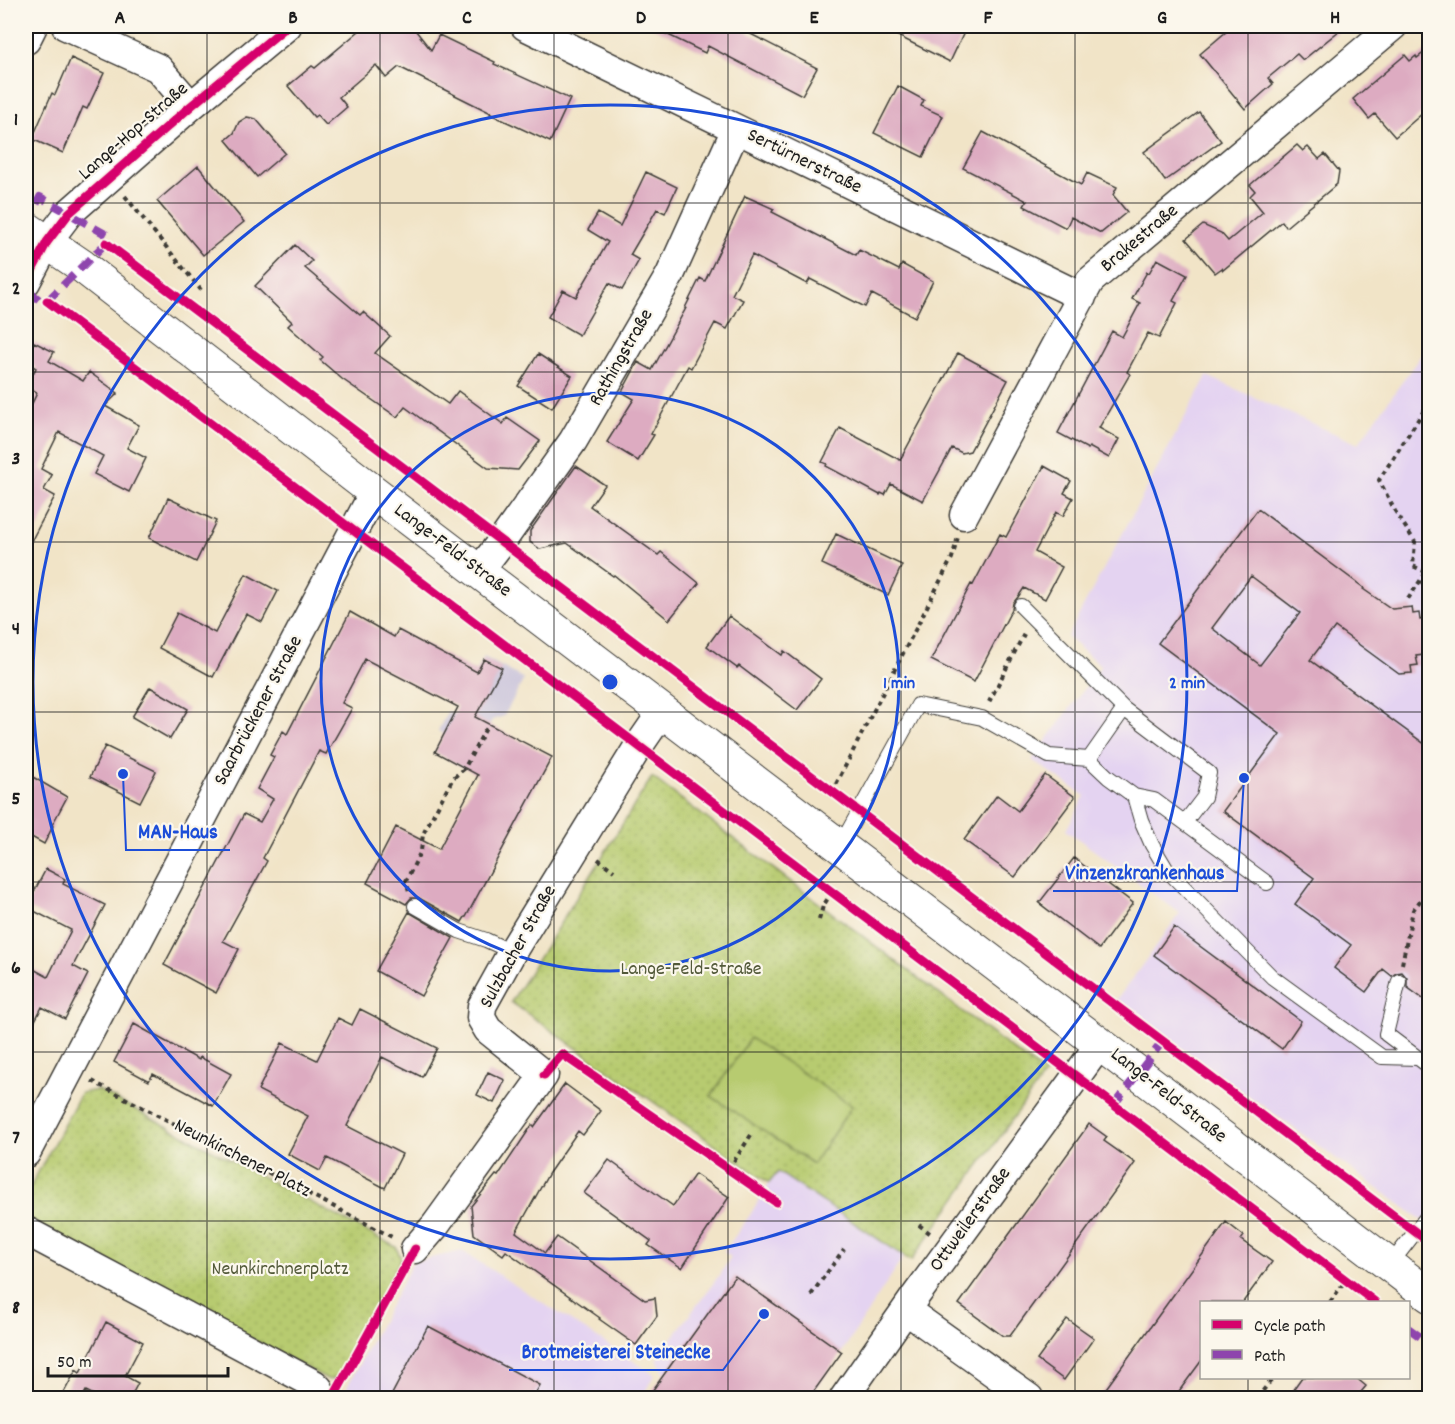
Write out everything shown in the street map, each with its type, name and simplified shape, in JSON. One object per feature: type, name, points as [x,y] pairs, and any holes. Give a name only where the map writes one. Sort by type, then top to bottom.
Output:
[{"type":"street","points":[[26,40],[33,26]]},
{"type":"street","points":[[66,26],[158,68],[191,106]]},
{"type":"street","name":"Lange-Hop-Straße","points":[[26,282],[36,235],[69,213],[287,26]]},
{"type":"street","name":"Sertürnerstraße","points":[[525,26],[1082,297]]},
{"type":"street","name":"Brakestraße","points":[[964,515],[1090,281],[1393,26]]},
{"type":"street","name":"Rathingstraße","points":[[478,571],[573,441],[636,334],[670,275],[736,129]]},
{"type":"street","name":"Lange-Feld-Straße","points":[[36,235],[82,266],[374,492],[1430,1296]]},
{"type":"street","name":"Saarbrückener Straße","points":[[29,1137],[70,1070],[374,492]]},
{"type":"street","name":"Sulzbacher Straße","points":[[415,1249],[435,1226],[544,1075],[489,1030],[481,1018],[482,1006],[512,952],[638,747],[662,712]]},
{"type":"street","name":"Ottweilerstraße","points":[[844,1398],[1100,1044]]},
{"type":"street","points":[[26,1231],[314,1384],[319,1389],[320,1398]]},
{"type":"street","points":[[906,1310],[1029,1398]]},
{"type":"lane","points":[[1021,606],[1124,710],[1209,773],[1204,797],[1185,822]]},
{"type":"lane","points":[[840,847],[918,705],[981,718],[1049,756],[1089,759],[1108,777],[1134,796],[1154,800],[1267,883]]},
{"type":"lane","points":[[1089,759],[1124,710]]},
{"type":"lane","points":[[1134,796],[1152,845],[1167,870],[1272,977],[1382,1057],[1418,1058]]},
{"type":"lane","points":[[415,906],[459,931],[512,952]]},
{"type":"lane","points":[[1399,981],[1386,1034],[1430,1067]]},
{"type":"lane","points":[[1389,1266],[1430,1213]]},
{"type":"path","points":[[110,177],[201,290]]},
{"type":"path","points":[[1408,598],[1428,572],[1413,566],[1415,542],[1379,480],[1430,401]]},
{"type":"path","points":[[832,792],[952,558],[964,515]]},
{"type":"path","points":[[981,718],[1032,617]]},
{"type":"path","points":[[415,906],[406,881],[421,851],[423,834],[453,778],[464,769],[485,730],[480,727]]},
{"type":"path","points":[[1399,981],[1413,910],[1430,888]]},
{"type":"path","points":[[819,920],[823,906],[832,892]]},
{"type":"path","points":[[729,1169],[751,1135]]},
{"type":"path","points":[[811,1295],[844,1249]]},
{"type":"path","points":[[1331,1301],[1346,1281]]},
{"type":"path","points":[[1257,1398],[1271,1379]]},
{"type":"shaded area","points":[[1429,344],[1429,1225],[1116,1001],[1180,913],[1066,830],[1085,796],[1032,760],[1101,666],[1067,637],[1207,376],[1358,444]]},
{"type":"shaded area","points":[[484,657],[524,679],[504,716],[492,720],[466,769],[435,752],[444,734],[438,731],[448,711],[454,714]]},
{"type":"shaded area","points":[[778,1172],[904,1256],[842,1352],[809,1398],[647,1398],[665,1373],[656,1360],[731,1257],[724,1252]]},
{"type":"shaded area","points":[[462,1251],[655,1375],[641,1398],[347,1398],[348,1385],[413,1262]]},
{"type":"green space","name":"Lange-Feld-Straße","points":[[652,777],[1045,1074],[911,1261],[778,1172],[769,1183],[511,1002]]},
{"type":"green space","points":[[750,1038],[852,1106],[813,1164],[711,1096]]},
{"type":"green space","name":"Neunkirchnerplatz","points":[[98,1090],[396,1247],[401,1259],[339,1377],[329,1380],[26,1218],[26,1195],[81,1093]]},
{"type":"building","points":[[365,26],[412,26],[431,50],[439,35],[495,62],[494,64],[570,99],[550,142],[399,67],[386,78],[376,65],[339,97],[347,107],[326,125],[317,115],[314,117],[288,86],[312,66],[315,68]]},
{"type":"building","points":[[650,26],[735,26],[817,68],[802,95],[708,46],[705,53]]},
{"type":"building","points":[[878,26],[967,26],[950,62]]},
{"type":"building","points":[[1233,26],[1345,26],[1303,60],[1297,54],[1268,78],[1273,84],[1245,109],[1200,54]]},
{"type":"building","points":[[1430,48],[1430,107],[1395,137],[1375,114],[1369,119],[1353,99],[1405,55],[1410,61]]},
{"type":"building","points":[[71,58],[104,73],[87,109],[83,107],[63,153],[32,139],[52,93],[55,95]]},
{"type":"building","points":[[898,86],[924,100],[921,106],[943,116],[923,157],[874,133]]},
{"type":"building","points":[[1199,112],[1221,141],[1165,181],[1144,152]]},
{"type":"building","points":[[247,117],[256,119],[285,153],[257,177],[226,140],[234,133],[239,122]]},
{"type":"building","points":[[983,132],[1081,185],[1087,173],[1117,187],[1113,195],[1127,212],[1101,233],[1071,217],[1066,228],[1024,206],[1027,201],[963,168]]},
{"type":"building","points":[[1297,145],[1303,151],[1308,147],[1319,159],[1325,154],[1339,171],[1337,184],[1286,227],[1282,221],[1223,270],[1222,268],[1215,273],[1186,239],[1203,225],[1221,233],[1228,241],[1263,212],[1250,196],[1255,191],[1250,185]]},
{"type":"building","points":[[198,166],[244,222],[203,255],[157,201]]},
{"type":"building","points":[[646,172],[677,187],[665,213],[657,209],[630,255],[639,260],[622,290],[609,283],[579,335],[548,317],[563,290],[576,297],[608,242],[588,230],[598,213],[620,226]]},
{"type":"building","points":[[745,196],[774,209],[772,212],[856,255],[859,250],[899,270],[902,264],[933,281],[915,317],[872,294],[865,307],[810,279],[807,284],[752,255],[732,295],[743,300],[727,329],[715,323],[691,368],[688,366],[651,434],[654,435],[638,461],[607,442],[634,399],[622,392],[638,362],[652,370],[700,278],[705,281]]},
{"type":"building","points":[[295,245],[312,261],[305,268],[360,315],[363,312],[390,336],[375,353],[448,404],[458,391],[503,424],[507,418],[540,441],[518,470],[488,468],[405,407],[397,417],[342,379],[320,360],[323,357],[288,326],[292,322],[255,286]]},
{"type":"building","points":[[1157,259],[1187,275],[1173,301],[1177,303],[1159,338],[1148,333],[1127,372],[1130,374],[1099,428],[1119,439],[1109,458],[1058,433],[1112,331],[1122,337],[1140,303],[1132,299]]},
{"type":"building","points":[[34,342],[54,352],[49,361],[83,381],[89,372],[118,393],[105,406],[139,425],[127,448],[146,458],[129,492],[94,474],[103,456],[59,432],[41,469],[52,475],[44,490],[55,496],[26,551],[26,416],[37,393],[26,387],[36,368],[26,362],[26,357]]},
{"type":"building","points":[[958,353],[1008,380],[970,451],[962,453],[952,448],[923,501],[891,484],[885,495],[881,493],[880,495],[822,462],[840,428],[900,460]]},
{"type":"building","points":[[538,354],[572,376],[552,408],[518,386]]},
{"type":"building","points":[[576,466],[605,485],[590,506],[658,555],[661,552],[699,583],[669,620],[614,575],[567,543],[540,549],[530,542],[530,531]]},
{"type":"building","points":[[1044,466],[1071,481],[1064,493],[1073,498],[1063,516],[1056,512],[1035,552],[1062,567],[1045,599],[1024,588],[1013,603],[974,682],[931,660],[1000,534],[1006,537]]},
{"type":"building","points":[[168,498],[216,521],[196,562],[149,538]]},
{"type":"building","points":[[1258,509],[1392,609],[1412,607],[1413,614],[1419,613],[1420,620],[1427,619],[1430,645],[1423,645],[1424,655],[1416,656],[1418,665],[1411,666],[1412,673],[1399,674],[1335,627],[1310,660],[1430,748],[1430,1004],[1407,987],[1407,978],[1402,972],[1392,976],[1383,969],[1366,992],[1334,968],[1351,945],[1295,904],[1314,878],[1223,811],[1280,734],[1158,643]],"holes":[[[1251,576],[1300,613],[1260,665],[1212,628]]]},
{"type":"building","points":[[836,534],[902,565],[888,595],[822,564]]},
{"type":"building","points":[[246,574],[278,591],[262,622],[246,614],[213,677],[159,648],[177,613],[215,633]]},
{"type":"building","points":[[350,612],[394,637],[398,630],[477,672],[484,659],[502,668],[475,717],[552,757],[462,922],[419,898],[411,898],[406,904],[367,883],[396,827],[439,849],[478,775],[435,752],[458,707],[365,659],[342,703],[352,708],[326,754],[319,751],[263,858],[267,861],[223,941],[239,949],[216,993],[164,965],[244,814],[260,822],[273,799],[257,789],[274,757],[270,755],[283,731],[287,734]]},
{"type":"building","points":[[729,616],[782,655],[784,651],[821,679],[797,710],[739,666],[737,668],[707,646]]},
{"type":"building","points":[[150,687],[188,709],[170,739],[132,717]]},
{"type":"building","points":[[105,746],[156,771],[140,802],[90,777]]},
{"type":"building","points":[[26,773],[67,797],[44,844],[26,834]]},
{"type":"building","points":[[1045,775],[1075,797],[1015,877],[964,840],[997,795],[1018,811]]},
{"type":"building","points":[[1074,858],[1133,903],[1099,949],[1039,903]]},
{"type":"building","points":[[46,869],[65,879],[63,884],[105,905],[73,966],[88,974],[65,1019],[42,1007],[26,1038],[26,965],[48,977],[71,930],[26,907]]},
{"type":"building","points":[[409,912],[453,938],[421,996],[376,971]]},
{"type":"building","points":[[1174,927],[1301,1021],[1282,1049],[1154,955]]},
{"type":"building","points":[[360,1009],[437,1048],[422,1077],[382,1057],[347,1126],[402,1154],[385,1188],[327,1158],[320,1171],[288,1154],[308,1116],[258,1090],[282,1043],[317,1060],[338,1018],[352,1025]]},
{"type":"building","points":[[134,1024],[199,1060],[200,1057],[231,1074],[213,1106],[153,1074],[149,1081],[114,1062]]},
{"type":"building","points":[[488,1072],[505,1080],[494,1103],[477,1095]]},
{"type":"building","points":[[565,1084],[601,1111],[583,1135],[578,1131],[549,1173],[516,1232],[545,1253],[557,1237],[645,1300],[655,1298],[657,1316],[636,1345],[506,1251],[503,1255],[474,1234],[471,1206],[496,1175],[498,1176],[532,1125],[534,1127]]},
{"type":"building","points":[[1089,1124],[1107,1137],[1104,1141],[1135,1163],[1010,1336],[1003,1336],[959,1304]]},
{"type":"building","points":[[609,1160],[673,1206],[695,1174],[729,1197],[682,1268],[648,1245],[651,1241],[584,1193]]},
{"type":"building","points":[[1226,1222],[1244,1236],[1241,1240],[1272,1262],[1244,1301],[1200,1301],[1200,1363],[1174,1398],[1099,1398]]},
{"type":"building","points":[[735,1276],[842,1352],[809,1398],[647,1398]]},
{"type":"building","points":[[1067,1319],[1094,1338],[1064,1380],[1037,1360]]},
{"type":"building","points":[[106,1322],[143,1342],[125,1376],[138,1383],[130,1398],[100,1398],[86,1391],[82,1398],[61,1398],[76,1370],[80,1373]]},
{"type":"building","points":[[428,1326],[540,1385],[533,1398],[390,1398]]},
{"type":"building","points":[[1301,1379],[1357,1379],[1366,1386],[1356,1398],[1287,1398]]},
{"type":"marked path","points":[[26,224],[40,197],[107,235],[106,243],[47,301],[41,301],[26,289]]},
{"type":"marked path","points":[[1113,1106],[1163,1041]]},
{"type":"marked path","points":[[1410,1329],[1430,1344]]},
{"type":"cycle path","points":[[26,282],[47,242],[69,213],[287,26]]},
{"type":"cycle path","points":[[106,243],[1430,1243]]},
{"type":"cycle path","points":[[47,301],[1374,1301]]},
{"type":"cycle path","points":[[544,1075],[562,1054],[776,1202]]},
{"type":"cycle path","points":[[333,1398],[415,1249]]},
{"type":"place","name":"MAN-Haus","points":[[123,774]]},
{"type":"place","name":"Vinzenzkrankenhaus","points":[[1244,778]]},
{"type":"place","name":"Brotmeisterei Steinecke","points":[[764,1314]]}]
